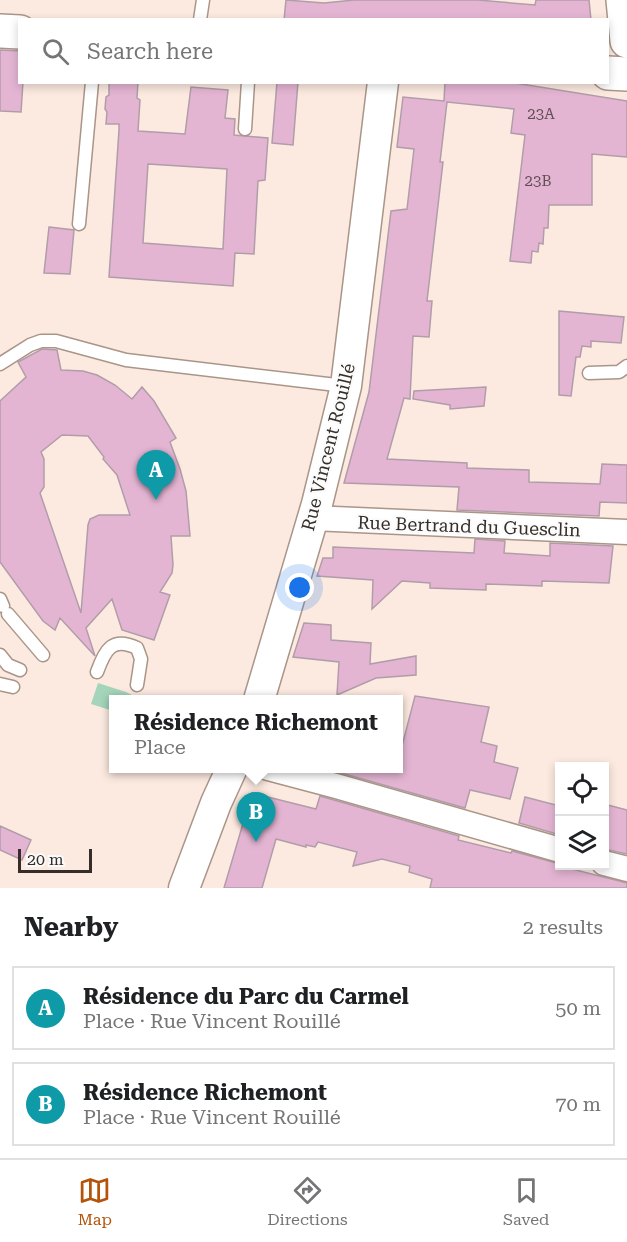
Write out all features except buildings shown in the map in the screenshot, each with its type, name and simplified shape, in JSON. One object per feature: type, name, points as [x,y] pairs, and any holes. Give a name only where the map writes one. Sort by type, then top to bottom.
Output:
[{"type":"main road","points":[[622,0],[627,41]]},
{"type":"main road","points":[[0,31],[18,32]]},
{"type":"main road","points":[[609,73],[627,74]]},
{"type":"street","name":"Rue Vincent Rouillé","points":[[260,695],[312,518],[346,386],[383,84]]},
{"type":"street","name":"Rue Bertrand du Guesclin","points":[[312,518],[627,532]]},
{"type":"street","points":[[184,888],[230,773]]},
{"type":"street","points":[[287,773],[555,849]]},
{"type":"street","points":[[609,864],[627,869]]},
{"type":"lane","points":[[200,18],[203,0]]},
{"type":"lane","points":[[79,224],[92,84]]},
{"type":"lane","points":[[245,129],[248,84]]},
{"type":"lane","points":[[0,364],[30,345],[40,341],[56,340],[126,360],[346,386]]},
{"type":"lane","points":[[589,373],[619,372],[627,366]]},
{"type":"lane","points":[[4,606],[43,655]]},
{"type":"lane","points":[[97,672],[105,652],[117,644],[127,644],[137,648],[141,659],[140,674],[136,685]]},
{"type":"lane","points":[[0,655],[8,665],[20,670]]},
{"type":"lane","points":[[0,684],[13,687]]},
{"type":"green space","points":[[98,683],[132,695],[109,695],[109,710],[91,704]]},
{"type":"place","name":"Résidence du Parc du Carmel","points":[[156,500]]},
{"type":"place","name":"Résidence Richemont","points":[[256,842]]}]
